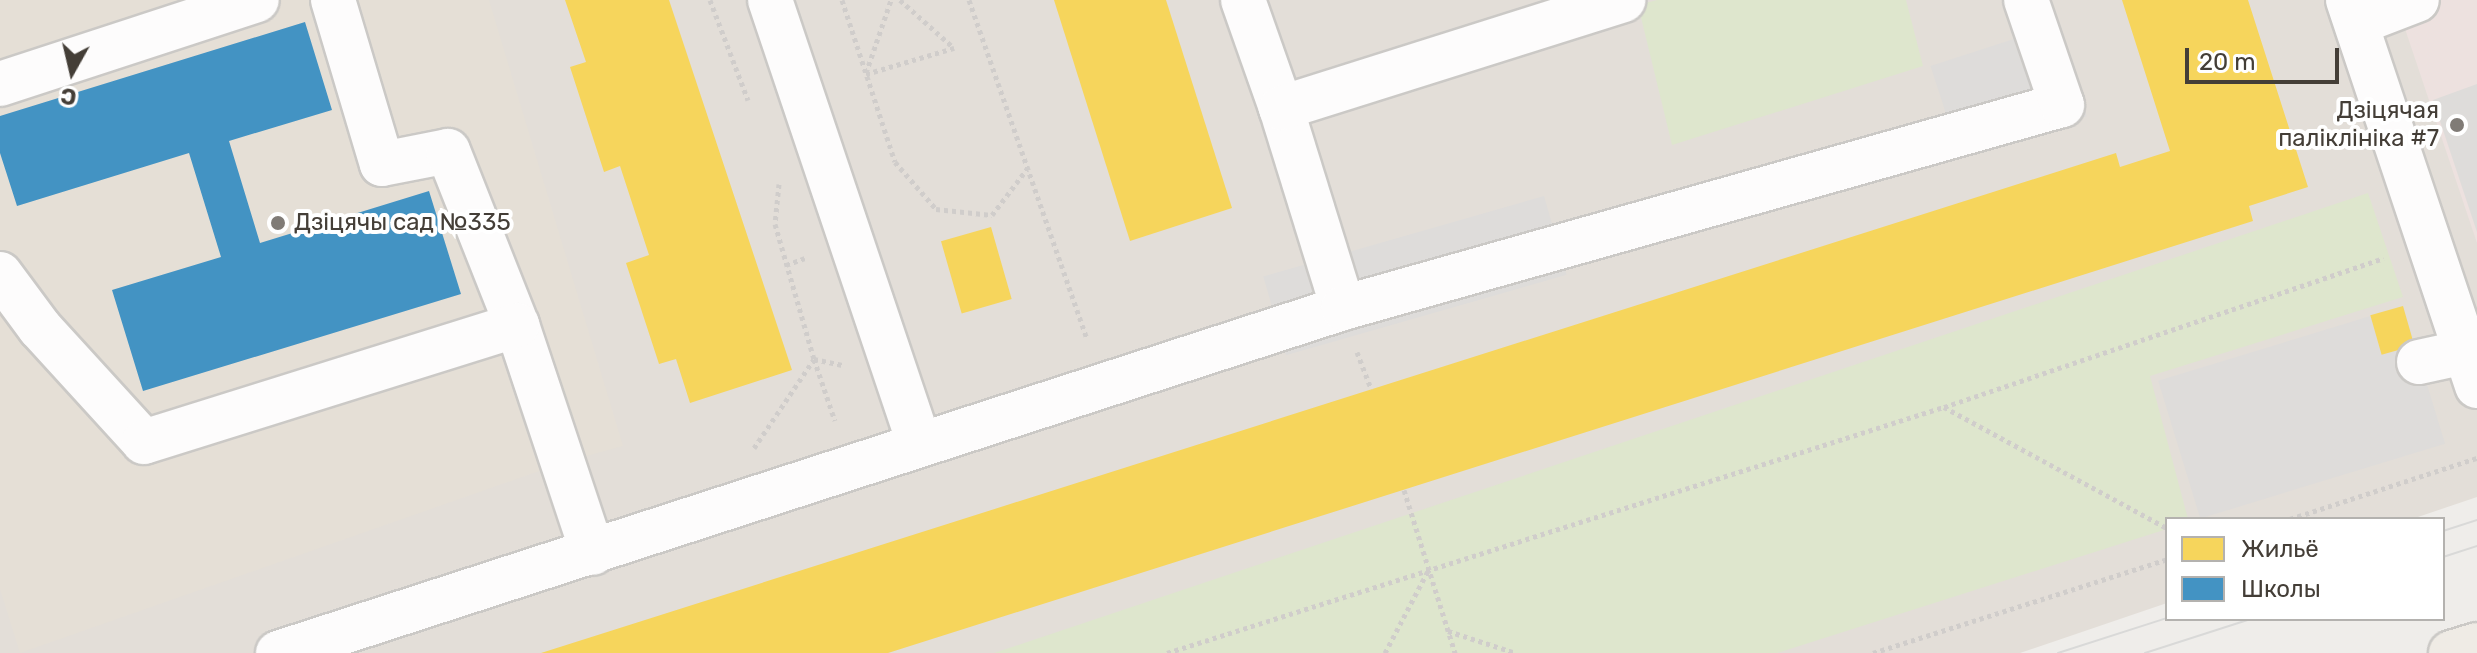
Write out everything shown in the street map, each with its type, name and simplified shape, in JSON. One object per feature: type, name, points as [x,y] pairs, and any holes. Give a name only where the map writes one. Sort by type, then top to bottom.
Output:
[{"type":"main road","points":[[2451,653],[2477,645]]},
{"type":"lane","points":[[0,84],[257,0]]},
{"type":"lane","points":[[333,0],[382,164],[448,151],[517,325],[593,553]]},
{"type":"lane","points":[[770,0],[919,444]]},
{"type":"lane","points":[[1243,0],[1281,108],[1343,308]]},
{"type":"lane","points":[[1281,108],[1623,0]]},
{"type":"lane","points":[[278,653],[1343,308],[2062,105],[2026,0]]},
{"type":"lane","points":[[2417,0],[2353,12],[2471,369],[2419,362]]},
{"type":"lane","points":[[0,274],[40,328],[144,442],[517,325]]},
{"type":"path","points":[[710,0],[749,103]]},
{"type":"path","points":[[842,0],[895,162],[936,209],[992,215],[1027,168]]},
{"type":"path","points":[[866,74],[891,0]]},
{"type":"path","points":[[866,74],[954,48],[900,0]]},
{"type":"path","points":[[969,0],[1103,385]]},
{"type":"path","points":[[779,177],[775,224],[848,468]]},
{"type":"path","points":[[1167,653],[1944,407],[2429,242]]},
{"type":"path","points":[[814,359],[897,377]]},
{"type":"path","points":[[752,450],[814,359]]},
{"type":"path","points":[[1944,407],[2165,527]]},
{"type":"path","points":[[2296,517],[2477,458]]},
{"type":"path","points":[[1404,490],[1455,653]]},
{"type":"path","points":[[1873,653],[2165,560]]},
{"type":"path","points":[[1385,653],[1429,569]]},
{"type":"path","points":[[1448,631],[1516,653]]},
{"type":"shaded area","points":[[0,0],[2477,0],[2477,497],[2418,517],[2165,517],[2165,604],[2020,653],[0,653]]},
{"type":"shaded area","name":"Дзіцячы сад №335","points":[[0,0],[489,0],[623,446],[565,462],[20,653],[0,589]]},
{"type":"shaded area","name":"Дзіцячая паліклініка #7","points":[[2395,0],[2477,0],[2477,243],[2398,8]]},
{"type":"shaded area","points":[[2057,25],[2087,116],[1960,157],[1931,66]]},
{"type":"shaded area","points":[[2477,84],[2477,232],[2433,100]]},
{"type":"shaded area","points":[[1544,196],[1567,275],[1286,355],[1263,276]]},
{"type":"shaded area","points":[[2403,306],[2445,444],[2200,517],[2158,381]]},
{"type":"green space","points":[[1657,0],[1906,0],[1923,66],[1672,145],[1638,5]]},
{"type":"green space","points":[[2368,193],[2403,297],[2150,376],[2187,517],[2165,517],[2165,530],[1777,653],[994,653]]},
{"type":"building: Жильё","points":[[565,0],[669,0],[792,370],[690,403],[676,359],[659,364],[626,263],[649,255],[620,166],[604,172],[570,67],[586,62]]},
{"type":"building: Жильё","points":[[1054,0],[1166,0],[1232,208],[1130,241]]},
{"type":"building: Жильё","points":[[2122,0],[2248,0],[2308,187],[2249,206],[2253,221],[888,653],[541,653],[2116,153],[2120,167],[2170,151]]},
{"type":"building: Жильё","points":[[991,227],[1012,299],[962,313],[941,241]]},
{"type":"building: Жильё","points":[[2403,306],[2414,345],[2382,355],[2370,315]]},
{"type":"building: Школы","points":[[305,22],[332,110],[229,141],[260,243],[429,191],[461,294],[143,391],[112,290],[221,257],[189,153],[17,206],[0,153],[0,116]]},
{"type":"tram line","points":[[2445,530],[2477,520]]},
{"type":"tram line","points":[[2445,556],[2477,546]]},
{"type":"tram line","points":[[2058,653],[2165,619]]},
{"type":"tram line","points":[[2145,653],[2245,621]]},
{"type":"place","name":"Дзіцячая паліклініка #7","points":[[2457,125]]},
{"type":"place","name":"Дзіцячы сад №335","points":[[278,223]]}]
